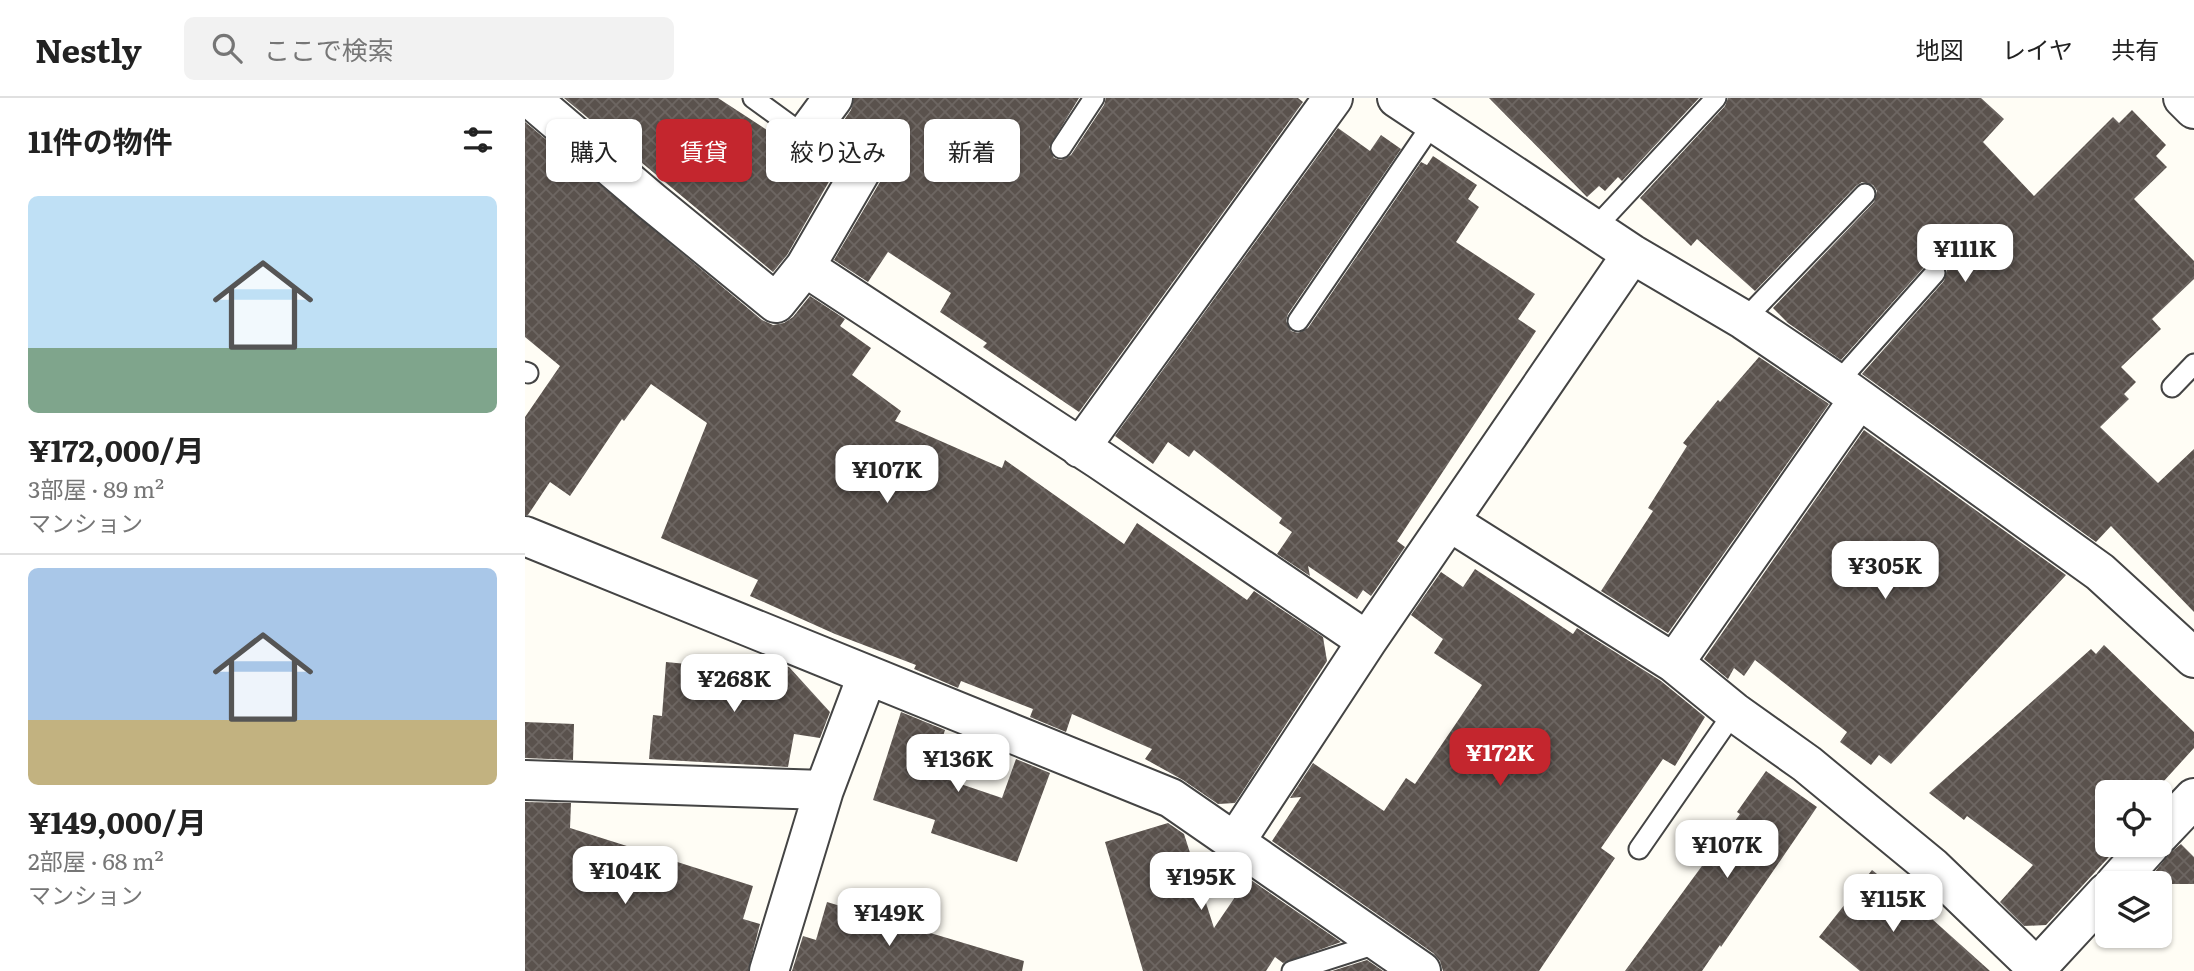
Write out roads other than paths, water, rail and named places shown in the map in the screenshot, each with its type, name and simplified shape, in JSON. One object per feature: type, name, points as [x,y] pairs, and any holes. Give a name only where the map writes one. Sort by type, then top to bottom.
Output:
[{"type":"street","points":[[530,98],[776,303],[805,267],[855,182]]},
{"type":"street","points":[[818,119],[833,98]]},
{"type":"street","points":[[1080,448],[1333,98]]},
{"type":"street","points":[[2183,98],[2194,109]]},
{"type":"street","points":[[1423,108],[1594,229],[1744,320],[1848,391],[2100,572],[2194,658]]},
{"type":"street","points":[[1234,842],[1367,641],[1632,254]]},
{"type":"street","points":[[805,267],[1367,641]]},
{"type":"street","points":[[1674,663],[1848,391]]},
{"type":"street","points":[[1450,522],[1674,663],[1734,712],[1807,764],[1932,867],[2037,970],[2095,905]]},
{"type":"street","points":[[525,536],[1171,798],[1421,971]]},
{"type":"street","points":[[769,971],[824,790],[867,676]]},
{"type":"street","points":[[525,780],[824,790]]},
{"type":"street","points":[[2172,821],[2194,798]]},
{"type":"street","points":[[2127,871],[2139,857]]},
{"type":"lane","points":[[753,98],[782,119]]},
{"type":"lane","points":[[1061,148],[1094,98]]},
{"type":"lane","points":[[1594,229],[1716,98]]},
{"type":"lane","points":[[1299,320],[1423,108]]},
{"type":"lane","points":[[1744,320],[1865,194]]},
{"type":"lane","points":[[1848,391],[1935,273]]},
{"type":"lane","points":[[2172,387],[2194,365]]},
{"type":"lane","points":[[1639,849],[1734,712]]},
{"type":"lane","points":[[1292,971],[1379,943]]}]
